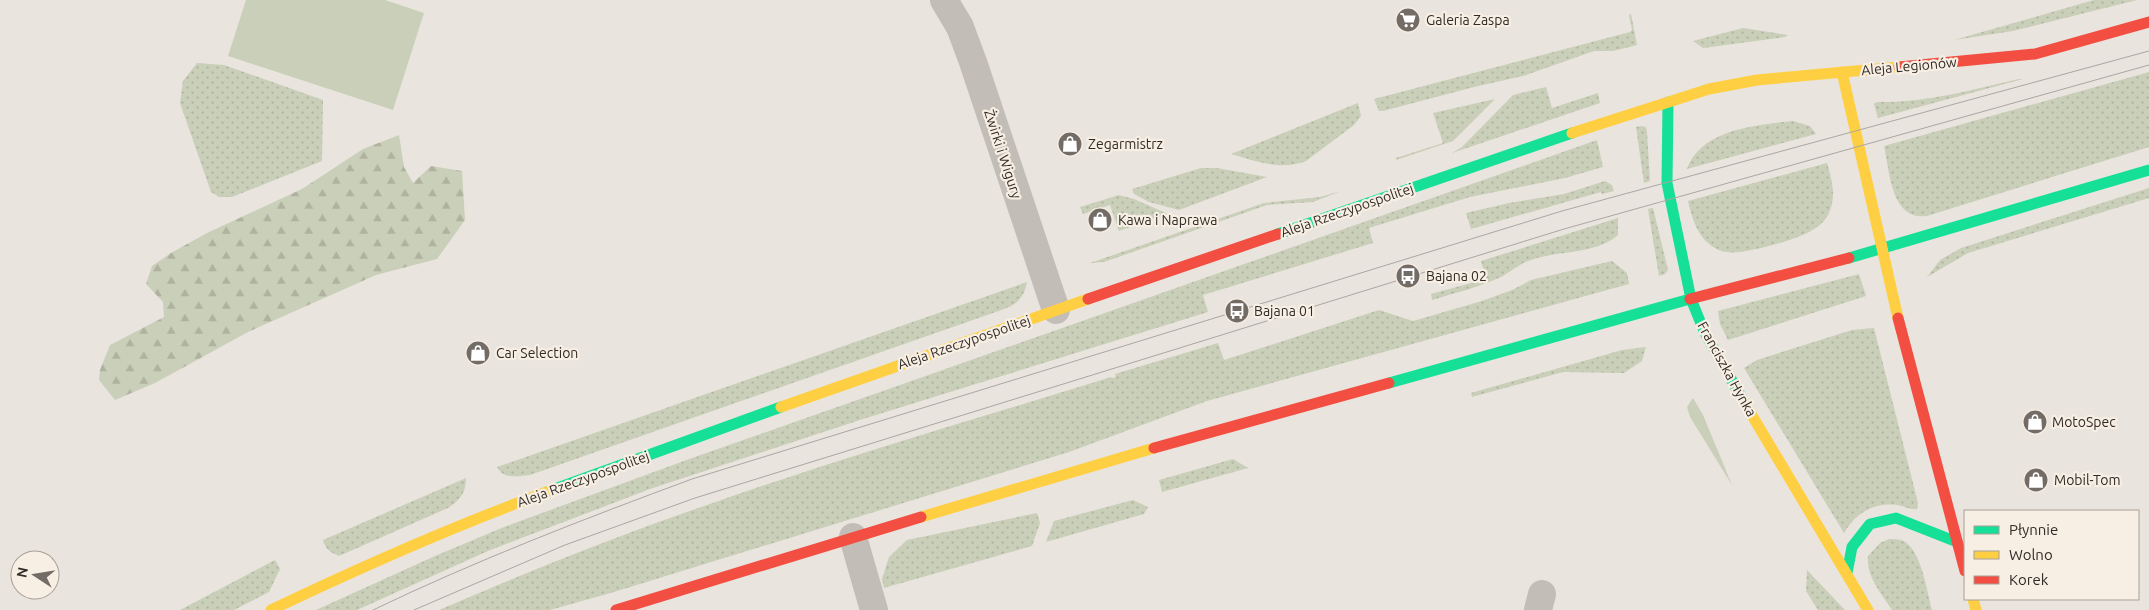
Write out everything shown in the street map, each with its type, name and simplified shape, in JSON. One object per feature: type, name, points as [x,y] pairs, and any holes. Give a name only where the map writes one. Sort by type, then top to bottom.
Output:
[{"type":"main road","name":"Aleja Legionów","points":[[1668,102],[1709,89],[1757,80],[2035,54],[2149,22]]},
{"type":"main road","points":[[1842,72],[1902,338],[1964,567]]},
{"type":"main road","name":"Franciszka Hynka","points":[[1668,102],[1666,170],[1692,299],[1704,330],[1718,358],[1868,610]]},
{"type":"main road","name":"Aleja Rzeczypospolitej","points":[[271,610],[318,587],[494,511],[913,359],[1668,102]]},
{"type":"main road","points":[[616,610],[1109,460],[1692,299],[1882,250],[2149,170]]},
{"type":"main road","points":[[1847,573],[1852,547],[1870,524],[1896,518],[1957,542]]},
{"type":"street","name":"Żwirki i Wigury","points":[[944,0],[960,27],[1056,310]]},
{"type":"street","points":[[853,537],[874,610]]},
{"type":"green space","points":[[246,0],[385,0],[424,13],[393,110],[228,56]]},
{"type":"green space","points":[[2094,0],[2137,0],[2013,31],[1954,40]]},
{"type":"green space","points":[[1631,14],[1637,45],[1613,51],[1594,51],[1523,76],[1383,111],[1379,111],[1374,99],[1630,32],[1632,30],[1629,15]]},
{"type":"green space","points":[[1743,28],[1788,35],[1785,37],[1703,48],[1693,41]]},
{"type":"green space","points":[[197,63],[224,65],[323,100],[322,161],[232,197],[219,197],[211,192],[180,103],[183,81]]},
{"type":"green space","points":[[2149,72],[2149,147],[1927,216],[1915,215],[1906,211],[1894,193],[1884,146]]},
{"type":"green space","points":[[2023,79],[1878,118],[1874,104],[1877,102],[1931,98]]},
{"type":"green space","points":[[1546,87],[1552,108],[1598,93],[1600,103],[1452,153],[1462,147],[1513,95]]},
{"type":"green space","points":[[1495,99],[1453,141],[1396,160],[1396,158],[1443,143],[1433,113]]},
{"type":"green space","points":[[1358,103],[1361,116],[1354,125],[1306,161],[1297,164],[1278,165],[1231,154]]},
{"type":"green space","points":[[1793,121],[1810,126],[1816,134],[1687,169],[1694,156],[1704,145],[1717,137],[1747,127]]},
{"type":"green space","points":[[1636,127],[1646,127],[1647,132],[1650,181],[1644,183]]},
{"type":"green space","points":[[399,135],[404,167],[413,183],[431,166],[462,171],[465,220],[437,259],[376,275],[248,332],[155,383],[115,400],[99,380],[100,370],[110,345],[164,317],[163,302],[146,284],[152,266],[207,233],[302,189],[363,149]]},
{"type":"green space","points":[[1597,140],[1603,167],[1565,178],[1470,197],[1369,228],[1373,243],[1203,295],[1208,312],[863,419],[650,489],[488,551],[357,610],[316,610],[504,527],[692,458]]},
{"type":"green space","points":[[1827,163],[1833,189],[1831,209],[1824,221],[1808,232],[1766,247],[1723,252],[1707,243],[1699,232],[1691,214],[1688,201]]},
{"type":"green space","points":[[1201,168],[1217,168],[1267,177],[1179,210],[1149,202],[1134,194],[1132,189]]},
{"type":"green space","points":[[1605,181],[1612,185],[1614,191],[1602,194],[1601,192],[1471,229],[1466,213],[1509,203],[1564,194]]},
{"type":"green space","points":[[2149,188],[2149,198],[1968,253],[1927,277],[1940,260],[1961,248]]},
{"type":"green space","points":[[1341,191],[1313,202],[1267,205],[1104,262],[1090,263],[1264,203],[1320,197]]},
{"type":"green space","points":[[1119,195],[1134,199],[1168,214],[1119,231],[1110,205],[1083,214],[1080,207]]},
{"type":"green space","points":[[1653,208],[1668,270],[1665,274],[1659,276],[1648,209]]},
{"type":"green space","points":[[1618,218],[1618,235],[1599,246],[1531,260],[1493,281],[1432,300],[1431,294],[1486,279],[1481,261]]},
{"type":"green space","points":[[1612,261],[1627,273],[1629,284],[1207,401],[1069,452],[614,592],[550,610],[439,610],[605,542],[757,488],[908,439],[1116,377],[1115,374],[1218,343],[1224,360],[1379,310],[1413,321],[1482,301],[1512,290],[1531,280]]},
{"type":"green space","points":[[1859,274],[1866,296],[1728,340],[1720,324],[1718,311]]},
{"type":"green space","points":[[1027,282],[1019,300],[1003,309],[530,475],[507,476],[497,467]]},
{"type":"green space","points":[[1874,328],[1918,503],[1917,509],[1897,505],[1873,507],[1854,520],[1844,533],[1744,368],[1757,360],[1852,330]]},
{"type":"green space","points":[[1646,347],[1642,361],[1624,373],[1563,372],[1472,397],[1471,393],[1622,350]]},
{"type":"green space","points":[[1693,398],[1703,415],[1732,485],[1690,417],[1687,407]]},
{"type":"green space","points":[[1233,459],[1248,468],[1162,492],[1159,480]]},
{"type":"green space","points":[[466,478],[462,496],[448,508],[339,556],[329,550],[324,543],[323,540]]},
{"type":"green space","points":[[1133,500],[1148,507],[1144,514],[1046,542],[1054,521]]},
{"type":"green space","points":[[1037,513],[1040,523],[1032,546],[884,588],[882,579],[889,557],[907,540]]},
{"type":"green space","points":[[1889,539],[1901,540],[1914,551],[1922,570],[1932,610],[1892,610],[1879,591],[1869,570],[1868,556],[1880,543]]},
{"type":"green space","points":[[275,560],[280,569],[269,592],[234,610],[180,610]]},
{"type":"green space","points":[[1807,570],[1845,610],[1818,610],[1806,591]]},
{"type":"tram line","points":[[373,610],[531,541],[692,479],[1562,211],[2149,51]]},
{"type":"tram line","points":[[414,610],[565,545],[695,498],[1564,229],[2149,65]]},
{"type":"traffic: fast","points":[[1668,102],[1667,183],[1691,299],[1704,331],[1744,402]]},
{"type":"traffic: fast","points":[[1278,234],[1572,133]]},
{"type":"traffic: fast","points":[[1849,258],[2149,170]]},
{"type":"traffic: fast","points":[[1389,383],[1690,299]]},
{"type":"traffic: fast","points":[[552,490],[781,407]]},
{"type":"traffic: fast","points":[[1847,573],[1852,547],[1870,524],[1896,518],[1957,542]]},
{"type":"traffic: slow","points":[[1572,133],[1709,89],[1757,80],[1899,67]]},
{"type":"traffic: slow","points":[[1842,72],[1898,318]]},
{"type":"traffic: slow","points":[[781,407],[1088,299]]},
{"type":"traffic: slow","points":[[1744,402],[1868,610]]},
{"type":"traffic: slow","points":[[921,517],[1154,448]]},
{"type":"traffic: slow","points":[[271,610],[410,547],[552,490]]},
{"type":"traffic: slow","points":[[1973,600],[1976,610]]},
{"type":"traffic: jam","points":[[1899,67],[2035,54],[2149,22]]},
{"type":"traffic: jam","points":[[1088,299],[1278,234]]},
{"type":"traffic: jam","points":[[1690,299],[1849,258]]},
{"type":"traffic: jam","points":[[1898,318],[1964,567]]},
{"type":"traffic: jam","points":[[1154,448],[1389,383]]},
{"type":"traffic: jam","points":[[616,610],[921,517]]},
{"type":"place","name":"Galeria Zaspa","points":[[1408,20]]},
{"type":"place","name":"Zegarmistrz","points":[[1070,144]]},
{"type":"place","name":"Kawa i Naprawa","points":[[1100,220]]},
{"type":"place","name":"Bajana 02","points":[[1408,276]]},
{"type":"place","name":"Bajana 01","points":[[1237,311]]},
{"type":"place","name":"Car Selection","points":[[478,353]]},
{"type":"place","name":"MotoSpec","points":[[2035,422]]},
{"type":"place","name":"Mobil-Tom","points":[[2036,480]]}]
